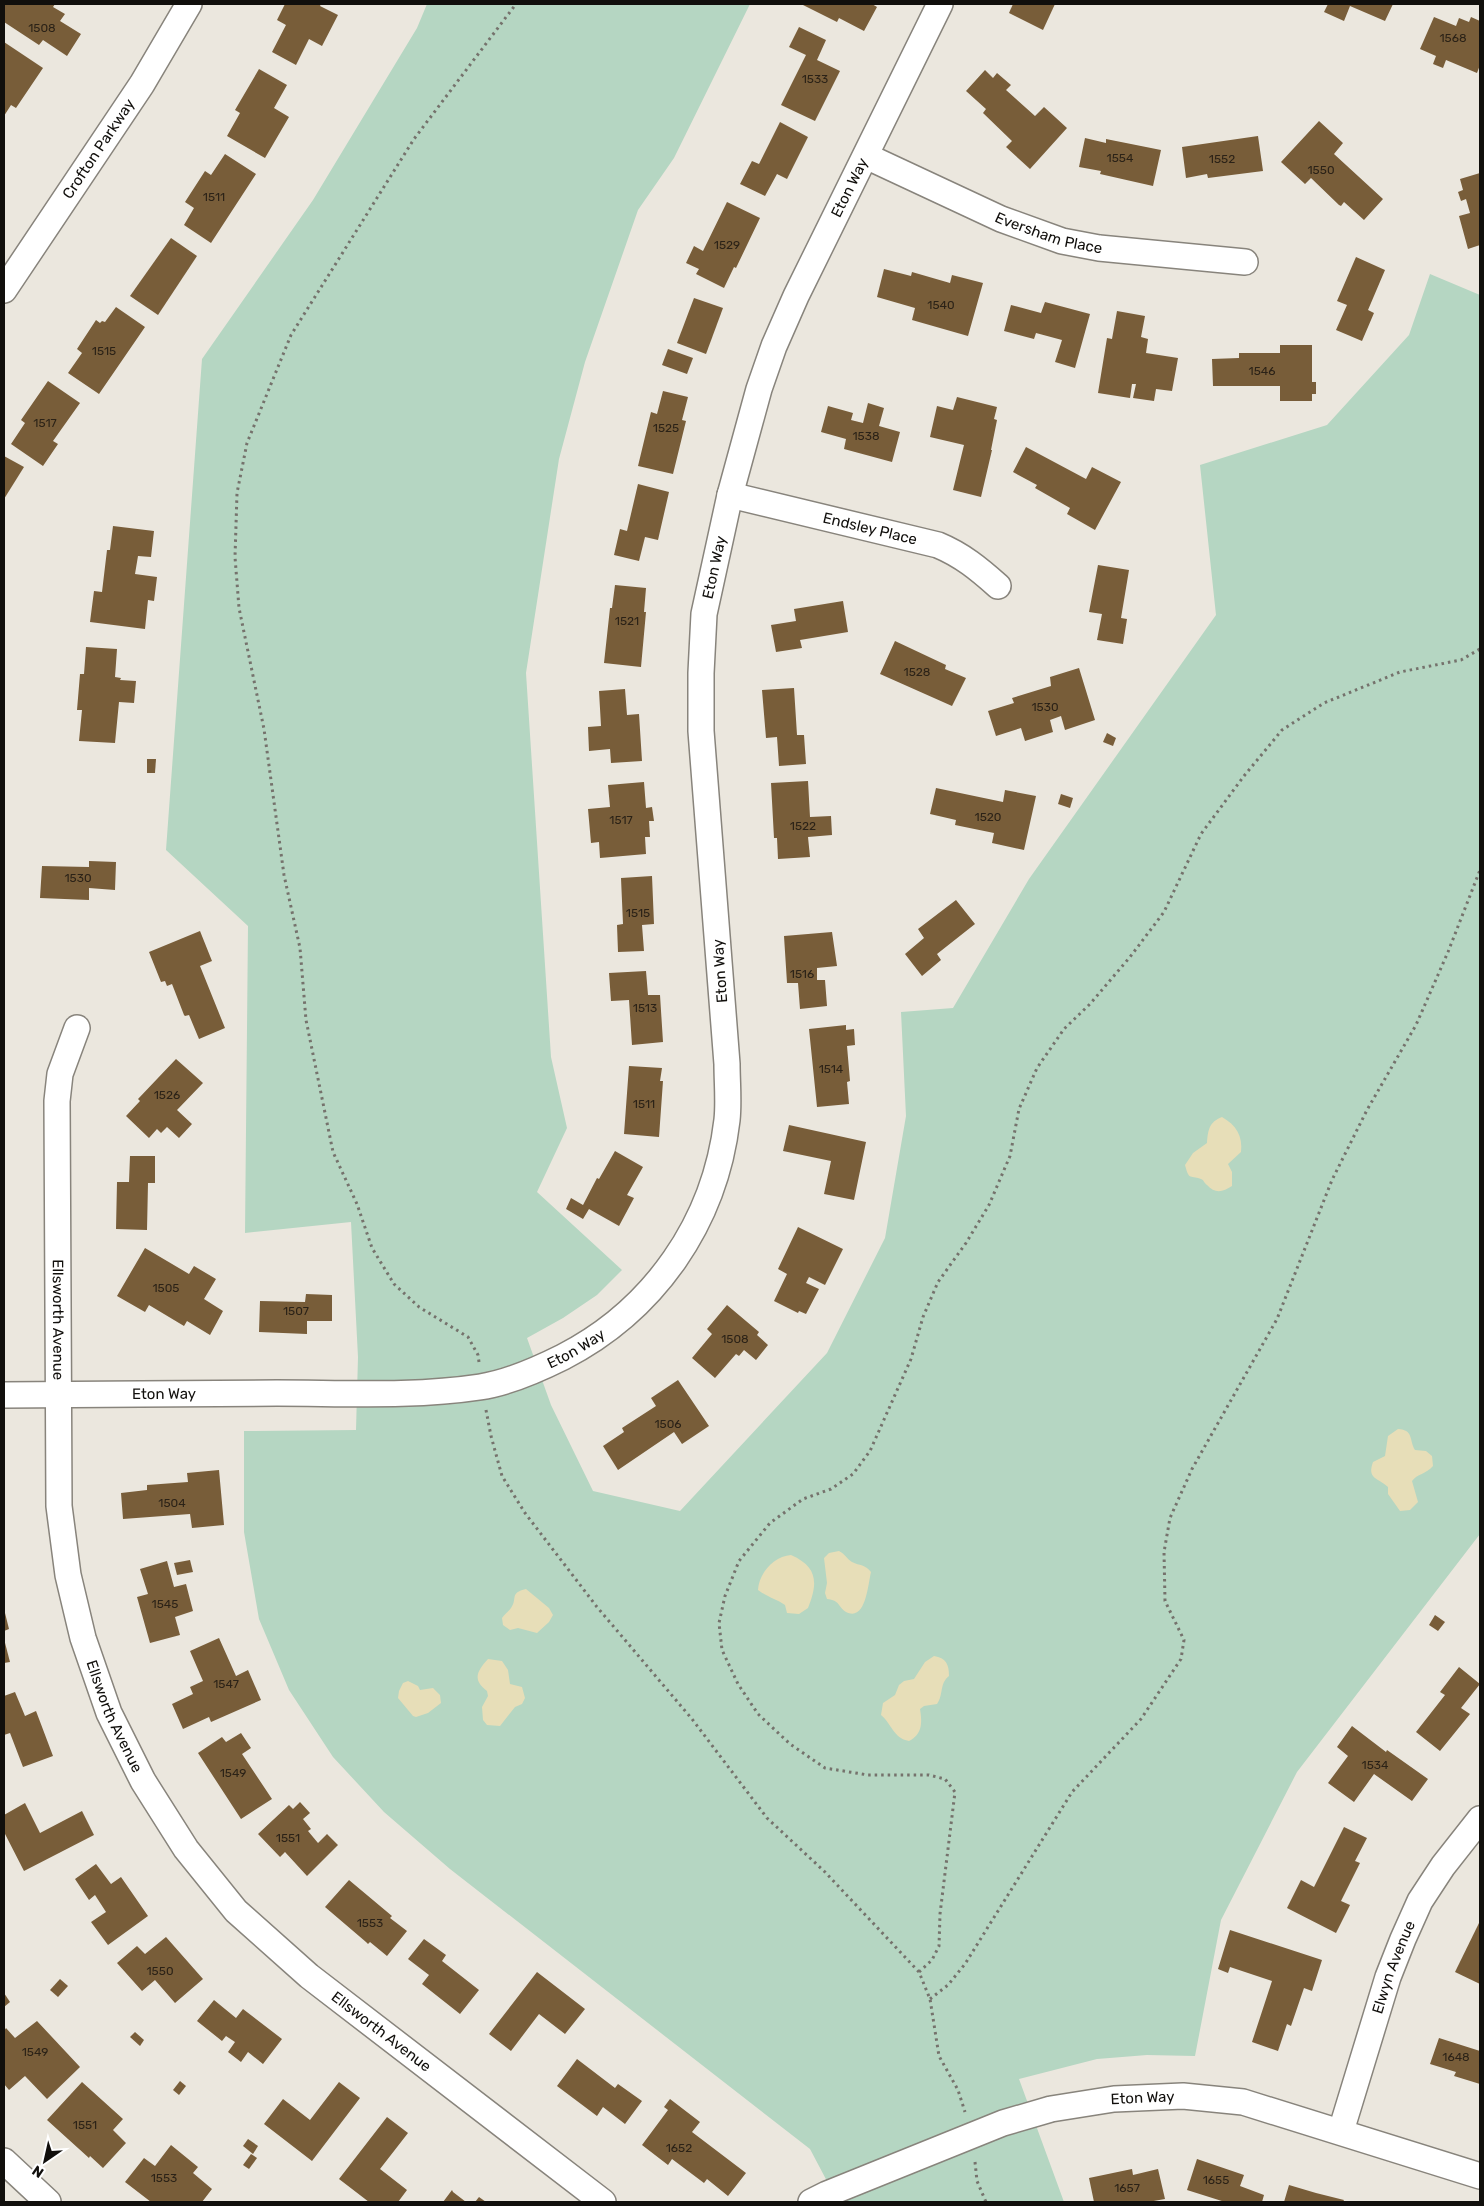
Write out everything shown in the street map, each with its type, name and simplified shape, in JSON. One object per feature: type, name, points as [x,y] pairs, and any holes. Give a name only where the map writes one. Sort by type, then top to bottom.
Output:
[{"type":"street","name":"Crofton Parkway","points":[[4,290],[142,84],[189,4]]},
{"type":"street","name":"Eton Way","points":[[4,1395],[403,1393],[482,1387],[540,1369],[584,1346],[629,1313],[668,1270],[701,1215],[716,1172],[727,1119],[727,1064],[701,731],[704,614],[730,495],[758,389],[774,346],[796,296],[940,4]]},
{"type":"street","name":"Eversham Place","points":[[866,156],[1002,219],[1062,241],[1099,248],[1245,262]]},
{"type":"street","name":"Endsley Place","points":[[730,495],[938,546],[964,557],[998,586]]},
{"type":"street","name":"Ellsworth Avenue","points":[[78,1028],[60,1074],[57,1101],[59,1506],[68,1575],[83,1638],[109,1713],[142,1781],[186,1849],[236,1911],[309,1976],[603,2202]]},
{"type":"street","name":"Elwyn Avenue","points":[[1341,2131],[1388,1977],[1406,1931],[1420,1900],[1443,1866],[1480,1820]]},
{"type":"street","name":"Eton Way","points":[[811,2202],[1003,2123],[1051,2109],[1114,2099],[1183,2096],[1243,2102],[1341,2131],[1480,2176]]},
{"type":"street","points":[[4,2161],[48,2202]]},
{"type":"path","points":[[516,4],[414,139],[292,336],[247,443],[237,493],[235,557],[239,608],[264,729],[284,875],[300,948],[306,1020],[333,1152],[357,1204],[372,1248],[394,1284],[419,1307],[460,1332],[473,1343],[478,1355],[490,1436],[502,1476],[525,1513],[597,1607],[692,1720],[767,1818],[831,1879],[919,1972],[930,1999],[939,2056],[958,2090],[972,2136],[977,2181],[986,2202]]},
{"type":"path","points":[[919,1972],[932,1960],[939,1946],[940,1914],[955,1792],[945,1779],[930,1775],[868,1775],[825,1768],[790,1744],[758,1714],[738,1684],[722,1650],[719,1623],[725,1596],[739,1560],[770,1523],[803,1499],[831,1489],[853,1474],[870,1451],[911,1359],[923,1317],[938,1282],[966,1243],[989,1205],[1010,1156],[1018,1109],[1036,1068],[1064,1029],[1090,1004],[1164,912],[1201,834],[1244,776],[1282,730],[1324,703],[1400,672],[1461,660],[1480,649]]},
{"type":"path","points":[[930,1999],[948,1985],[965,1964],[1072,1792],[1141,1719],[1181,1659],[1184,1640],[1165,1602],[1164,1552],[1170,1518],[1192,1469],[1277,1319],[1332,1180],[1367,1110],[1416,1025],[1448,952],[1480,870]]},
{"type":"green space","points":[[427,4],[750,4],[674,158],[638,210],[585,362],[559,459],[526,673],[551,1057],[567,1128],[537,1192],[622,1270],[597,1295],[563,1318],[527,1338],[551,1405],[593,1491],[680,1511],[827,1353],[885,1238],[906,1116],[901,1012],[953,1008],[1029,879],[1216,615],[1200,465],[1327,425],[1409,335],[1430,274],[1480,295],[1480,1534],[1297,1772],[1221,1920],[1195,2056],[1147,2055],[1097,2059],[1019,2079],[1064,2202],[838,2202],[810,2149],[450,1869],[384,1812],[333,1757],[289,1690],[259,1619],[244,1532],[244,1431],[356,1430],[358,1357],[351,1222],[245,1233],[248,926],[166,850],[202,359],[313,200],[417,28]]},
{"type":"sand","points":[[1222,1117],[1235,1127],[1240,1136],[1241,1152],[1228,1164],[1232,1172],[1232,1186],[1225,1190],[1216,1191],[1210,1188],[1202,1179],[1190,1176],[1185,1165],[1193,1153],[1207,1143],[1210,1127],[1214,1121]]},
{"type":"sand","points":[[1398,1429],[1409,1433],[1415,1450],[1426,1451],[1432,1456],[1433,1466],[1412,1481],[1418,1502],[1410,1510],[1400,1511],[1388,1494],[1388,1487],[1374,1477],[1371,1472],[1373,1462],[1385,1456],[1388,1436]]},
{"type":"sand","points":[[839,1551],[852,1562],[864,1566],[871,1572],[862,1607],[853,1614],[843,1610],[837,1602],[827,1599],[825,1593],[827,1583],[824,1558],[829,1553]]},
{"type":"sand","points":[[791,1555],[811,1570],[814,1583],[808,1608],[799,1614],[787,1613],[785,1605],[758,1590],[761,1578],[769,1566],[779,1558]]},
{"type":"sand","points":[[526,1589],[549,1608],[553,1615],[549,1622],[537,1633],[518,1628],[510,1630],[503,1625],[502,1618],[511,1608],[517,1592]]},
{"type":"sand","points":[[934,1656],[946,1662],[949,1676],[944,1682],[937,1704],[924,1706],[920,1709],[921,1723],[919,1731],[909,1741],[899,1737],[881,1715],[883,1703],[895,1695],[899,1685],[904,1681],[914,1679],[925,1662]]},
{"type":"sand","points":[[488,1659],[502,1661],[508,1670],[510,1684],[522,1687],[525,1698],[522,1704],[515,1707],[500,1726],[487,1725],[483,1720],[482,1707],[488,1696],[487,1691],[479,1683],[478,1675]]},
{"type":"sand","points":[[408,1681],[418,1686],[420,1690],[433,1688],[440,1695],[441,1703],[428,1713],[416,1717],[413,1716],[398,1698],[403,1683]]},
{"type":"building","points":[[4,4],[55,4],[53,7],[65,14],[60,21],[81,34],[67,56],[43,40],[39,45],[4,22]]},
{"type":"building","points":[[285,4],[321,4],[320,6],[338,15],[322,46],[309,39],[296,65],[272,52],[286,25],[277,20]]},
{"type":"building","points":[[801,4],[872,4],[877,7],[864,31],[839,18],[837,22]]},
{"type":"building","points":[[1013,4],[1055,4],[1043,30],[1009,13]]},
{"type":"building","points":[[1328,4],[1393,4],[1385,21],[1350,6],[1344,21],[1324,12]]},
{"type":"building","points":[[1434,17],[1456,26],[1459,18],[1469,22],[1471,17],[1480,21],[1480,65],[1477,73],[1446,60],[1443,68],[1433,64],[1436,56],[1420,49]]},
{"type":"building","points":[[799,27],[826,40],[817,60],[840,71],[815,121],[781,105],[806,55],[789,47]]},
{"type":"building","points":[[4,42],[43,68],[16,108],[11,105],[4,116]]},
{"type":"building","points":[[259,69],[287,85],[274,108],[289,117],[265,158],[227,136],[240,113],[235,110]]},
{"type":"building","points":[[985,70],[993,78],[997,73],[1011,85],[1006,90],[1035,116],[1044,107],[1067,128],[1030,169],[1006,147],[1012,141],[983,113],[986,109],[966,91]]},
{"type":"building","points":[[1319,121],[1343,143],[1334,154],[1383,199],[1364,220],[1344,202],[1341,206],[1339,205],[1311,178],[1305,184],[1281,162]]},
{"type":"building","points":[[780,122],[808,137],[787,179],[777,174],[765,196],[740,184],[752,161],[759,164]]},
{"type":"building","points":[[1258,136],[1263,171],[1208,178],[1207,174],[1186,178],[1182,147]]},
{"type":"building","points":[[1085,138],[1106,143],[1106,139],[1161,150],[1153,186],[1100,174],[1101,171],[1079,167]]},
{"type":"building","points":[[225,154],[256,174],[211,243],[184,225],[194,208],[185,202],[205,171],[211,175]]},
{"type":"building","points":[[1480,173],[1480,245],[1468,249],[1459,216],[1470,213],[1466,199],[1461,201],[1458,192],[1463,190],[1460,179]]},
{"type":"building","points":[[727,202],[760,218],[736,268],[734,267],[724,288],[696,274],[699,269],[686,263],[694,246],[703,251]]},
{"type":"building","points":[[171,238],[197,256],[158,315],[130,296]]},
{"type":"building","points":[[1356,257],[1385,270],[1368,310],[1374,313],[1362,341],[1336,330],[1347,305],[1337,301]]},
{"type":"building","points":[[884,269],[911,276],[912,272],[950,283],[952,275],[983,283],[968,336],[912,320],[915,308],[877,297]]},
{"type":"building","points":[[694,298],[723,308],[706,354],[677,343]]},
{"type":"building","points":[[1045,302],[1090,314],[1075,368],[1055,362],[1062,340],[1036,333],[1034,339],[1004,331],[1011,305],[1041,313]]},
{"type":"building","points":[[116,307],[145,327],[99,394],[68,373],[82,353],[77,349],[96,320],[100,323],[102,321],[105,322]]},
{"type":"building","points":[[1117,311],[1145,316],[1141,337],[1148,339],[1146,353],[1178,358],[1172,391],[1156,389],[1154,401],[1133,398],[1136,384],[1132,384],[1130,398],[1098,393],[1107,338],[1112,339]]},
{"type":"building","points":[[1280,345],[1312,345],[1312,382],[1316,382],[1316,394],[1312,394],[1312,401],[1280,401],[1280,386],[1213,386],[1212,359],[1239,358],[1239,353],[1280,353]]},
{"type":"building","points":[[668,349],[693,358],[687,374],[662,365]]},
{"type":"building","points":[[48,381],[80,403],[53,441],[58,444],[43,466],[11,444],[25,423],[21,420]]},
{"type":"building","points":[[663,391],[688,397],[682,420],[686,421],[673,474],[638,466],[651,412],[657,414]]},
{"type":"building","points":[[957,397],[997,407],[994,419],[997,420],[992,450],[981,497],[953,490],[964,445],[930,437],[937,406],[953,410]]},
{"type":"building","points":[[868,403],[884,408],[879,426],[900,432],[892,462],[844,449],[846,439],[821,432],[828,406],[853,413],[851,420],[863,423]]},
{"type":"building","points":[[1026,447],[1086,479],[1092,467],[1121,482],[1095,530],[1067,514],[1070,508],[1035,488],[1037,485],[1013,472]]},
{"type":"building","points":[[4,456],[24,467],[4,499]]},
{"type":"building","points":[[638,484],[669,492],[658,540],[645,537],[639,561],[614,555],[620,529],[627,531]]},
{"type":"building","points":[[113,526],[154,531],[151,557],[138,556],[135,574],[157,577],[154,601],[148,600],[145,629],[90,622],[94,591],[102,592],[107,550],[110,550]]},
{"type":"building","points":[[1098,565],[1129,570],[1121,618],[1127,619],[1123,644],[1097,640],[1102,614],[1089,612]]},
{"type":"building","points":[[615,585],[646,588],[644,612],[646,612],[641,667],[604,663],[610,608],[612,608]]},
{"type":"building","points":[[843,601],[848,632],[800,640],[802,648],[776,652],[771,625],[796,621],[794,609]]},
{"type":"building","points":[[895,641],[946,665],[945,669],[966,678],[952,706],[880,674]]},
{"type":"building","points":[[86,647],[117,649],[115,677],[121,678],[120,680],[136,681],[134,703],[119,702],[115,743],[79,741],[82,710],[77,710],[80,674],[84,674]]},
{"type":"building","points":[[1079,668],[1095,720],[1065,730],[1061,716],[1050,720],[1053,732],[1025,741],[1021,728],[996,736],[988,711],[1014,703],[1012,698],[1051,686],[1050,677]]},
{"type":"building","points":[[794,688],[797,735],[804,735],[806,764],[779,766],[777,737],[766,738],[762,690]]},
{"type":"building","points":[[625,689],[627,715],[639,714],[642,761],[611,763],[610,749],[589,751],[588,727],[601,726],[599,691]]},
{"type":"building","points":[[1107,733],[1116,738],[1113,746],[1103,742]]},
{"type":"building","points":[[147,759],[156,759],[155,773],[147,773]]},
{"type":"building","points":[[808,781],[810,817],[831,816],[832,835],[808,837],[810,857],[778,859],[777,838],[774,838],[771,783]]},
{"type":"building","points":[[644,782],[646,808],[652,807],[654,821],[649,821],[650,837],[645,837],[646,854],[600,858],[599,842],[591,843],[588,809],[610,807],[608,785]]},
{"type":"building","points":[[936,788],[1003,802],[1005,790],[1036,796],[1024,850],[992,843],[994,833],[955,825],[956,820],[930,814]]},
{"type":"building","points":[[1061,794],[1073,798],[1070,808],[1058,804]]},
{"type":"building","points":[[89,861],[116,862],[115,890],[89,888],[89,900],[40,898],[42,866],[89,867]]},
{"type":"building","points":[[652,876],[654,924],[642,925],[644,951],[618,952],[617,925],[623,924],[621,878]]},
{"type":"building","points":[[956,900],[975,924],[937,954],[941,960],[922,976],[905,954],[924,938],[918,929]]},
{"type":"building","points":[[200,931],[212,961],[200,966],[225,1028],[199,1039],[189,1015],[184,1015],[172,984],[167,986],[165,981],[161,982],[149,952]]},
{"type":"building","points":[[832,932],[837,966],[817,968],[817,980],[825,980],[827,1006],[800,1009],[798,983],[787,983],[784,936]]},
{"type":"building","points":[[646,971],[648,995],[660,995],[663,1042],[632,1045],[629,1000],[611,1001],[609,973]]},
{"type":"building","points":[[846,1025],[846,1030],[854,1029],[855,1045],[847,1046],[850,1081],[847,1082],[849,1104],[817,1107],[809,1029]]},
{"type":"building","points":[[176,1059],[203,1083],[177,1110],[192,1124],[179,1138],[167,1127],[161,1133],[157,1129],[149,1138],[126,1116],[140,1101],[138,1099]]},
{"type":"building","points":[[629,1066],[662,1068],[660,1081],[663,1081],[659,1137],[624,1134]]},
{"type":"building","points":[[789,1125],[866,1142],[854,1200],[824,1194],[831,1161],[783,1151]]},
{"type":"building","points":[[615,1151],[643,1167],[627,1195],[634,1198],[619,1226],[589,1209],[583,1219],[566,1209],[571,1198],[583,1205],[597,1178],[599,1179]]},
{"type":"building","points":[[130,1156],[155,1156],[155,1183],[148,1183],[147,1230],[116,1229],[117,1182],[129,1182]]},
{"type":"building","points":[[798,1227],[843,1249],[825,1285],[809,1277],[806,1283],[819,1289],[806,1314],[799,1311],[798,1313],[774,1301],[787,1274],[778,1269]]},
{"type":"building","points":[[145,1248],[189,1274],[194,1266],[216,1279],[204,1299],[223,1311],[210,1335],[187,1321],[184,1326],[149,1305],[145,1312],[117,1296]]},
{"type":"building","points":[[306,1294],[332,1295],[332,1321],[307,1321],[307,1334],[259,1332],[260,1301],[305,1302]]},
{"type":"building","points":[[727,1305],[759,1332],[757,1335],[768,1345],[756,1360],[744,1350],[739,1356],[736,1354],[715,1378],[692,1358],[712,1334],[707,1329]]},
{"type":"building","points":[[678,1380],[709,1426],[682,1444],[674,1432],[618,1470],[603,1446],[624,1432],[622,1428],[656,1406],[651,1398]]},
{"type":"building","points":[[219,1470],[224,1525],[192,1528],[190,1514],[123,1519],[121,1493],[147,1490],[147,1485],[188,1482],[187,1473]]},
{"type":"building","points":[[190,1560],[193,1572],[177,1575],[174,1563]]},
{"type":"building","points":[[167,1561],[174,1587],[186,1584],[193,1611],[175,1617],[180,1635],[150,1643],[137,1597],[148,1594],[140,1569]]},
{"type":"building","points":[[4,1609],[9,1629],[4,1631]]},
{"type":"building","points":[[1435,1615],[1445,1622],[1438,1631],[1429,1625]]},
{"type":"building","points":[[219,1638],[236,1676],[248,1670],[261,1700],[211,1722],[209,1717],[183,1729],[172,1704],[193,1694],[190,1687],[203,1681],[190,1651]]},
{"type":"building","points":[[4,1639],[10,1662],[4,1663]]},
{"type":"building","points":[[1459,1667],[1480,1684],[1461,1708],[1470,1714],[1440,1751],[1416,1732],[1445,1695],[1440,1692]]},
{"type":"building","points":[[15,1692],[25,1716],[36,1711],[53,1756],[23,1767],[10,1733],[4,1735],[4,1696]]},
{"type":"building","points":[[1352,1726],[1386,1752],[1387,1750],[1428,1779],[1412,1801],[1374,1774],[1354,1802],[1328,1783],[1348,1756],[1337,1747]]},
{"type":"building","points":[[241,1733],[251,1748],[242,1754],[272,1799],[241,1819],[198,1753],[222,1737],[226,1742]]},
{"type":"building","points":[[300,1802],[310,1813],[303,1819],[311,1829],[308,1831],[318,1843],[327,1834],[338,1845],[307,1876],[285,1852],[280,1857],[258,1834],[289,1805],[293,1809]]},
{"type":"building","points":[[25,1803],[40,1833],[82,1811],[94,1835],[24,1871],[4,1832],[4,1815]]},
{"type":"building","points":[[1344,1827],[1367,1838],[1355,1861],[1360,1863],[1341,1901],[1350,1905],[1336,1933],[1287,1908],[1301,1880],[1314,1887]]},
{"type":"building","points":[[96,1864],[111,1884],[121,1877],[148,1916],[108,1945],[91,1922],[106,1912],[95,1895],[89,1900],[75,1879]]},
{"type":"building","points":[[349,1880],[407,1931],[387,1956],[370,1942],[368,1944],[325,1907]]},
{"type":"building","points":[[1480,1921],[1480,1984],[1455,1972]]},
{"type":"building","points":[[1230,1930],[1322,1960],[1312,1991],[1304,1988],[1291,2026],[1287,2024],[1278,2051],[1252,2042],[1272,1981],[1230,1967],[1228,1973],[1218,1969]]},
{"type":"building","points":[[166,1937],[203,1979],[175,2003],[155,1980],[142,1991],[117,1963],[137,1946],[145,1954]]},
{"type":"building","points":[[424,1939],[446,1955],[442,1961],[479,1990],[460,2014],[422,1984],[429,1975],[408,1959]]},
{"type":"building","points":[[537,1972],[585,2009],[565,2034],[539,2014],[511,2051],[489,2034]]},
{"type":"building","points":[[60,1979],[68,1986],[58,1997],[50,1990]]},
{"type":"building","points":[[4,1993],[10,2002],[4,2007]]},
{"type":"building","points":[[214,2000],[236,2018],[243,2009],[282,2039],[263,2064],[248,2052],[241,2062],[228,2052],[235,2042],[226,2036],[222,2041],[197,2021]]},
{"type":"building","points":[[37,2021],[80,2067],[47,2099],[25,2076],[9,2090],[4,2084],[4,2031],[6,2028],[15,2038]]},
{"type":"building","points":[[135,2032],[144,2040],[140,2046],[130,2037]]},
{"type":"building","points":[[1439,2038],[1480,2051],[1480,2084],[1454,2076],[1456,2072],[1430,2064]]},
{"type":"building","points":[[577,2059],[615,2088],[618,2084],[642,2101],[625,2124],[603,2107],[597,2116],[557,2086]]},
{"type":"building","points":[[180,2081],[186,2086],[179,2095],[173,2090]]},
{"type":"building","points":[[82,2082],[123,2119],[113,2130],[126,2143],[103,2168],[90,2156],[89,2158],[47,2120]]},
{"type":"building","points":[[339,2082],[360,2098],[312,2161],[264,2124],[283,2099],[310,2120]]},
{"type":"building","points":[[670,2099],[700,2122],[692,2132],[746,2173],[728,2196],[707,2179],[704,2183],[672,2159],[668,2165],[642,2145],[668,2110],[664,2107]]},
{"type":"building","points":[[387,2117],[408,2133],[380,2169],[407,2190],[398,2202],[369,2202],[339,2179]]},
{"type":"building","points":[[248,2139],[258,2146],[253,2154],[243,2146]]},
{"type":"building","points":[[171,2145],[198,2167],[193,2173],[212,2189],[202,2202],[151,2202],[125,2182],[144,2158],[155,2166]]},
{"type":"building","points":[[251,2154],[257,2158],[249,2169],[243,2165]]},
{"type":"building","points":[[1197,2159],[1244,2175],[1240,2186],[1264,2195],[1262,2202],[1225,2202],[1187,2190]]},
{"type":"building","points":[[1132,2169],[1133,2175],[1158,2169],[1165,2199],[1148,2202],[1094,2202],[1089,2178]]},
{"type":"building","points":[[1289,2185],[1344,2200],[1343,2202],[1284,2202]]},
{"type":"building","points":[[452,2190],[453,2192],[466,2202],[443,2202]]},
{"type":"building","points":[[479,2197],[486,2202],[475,2202]]}]
